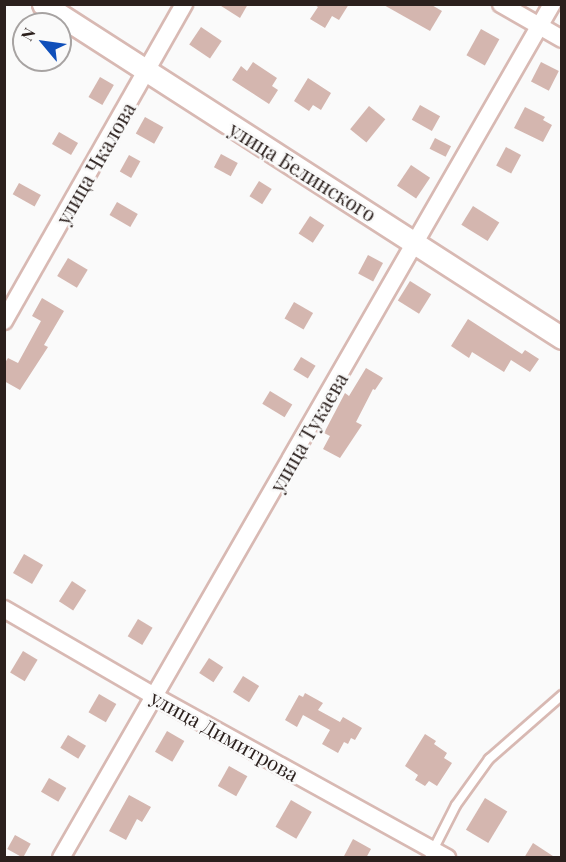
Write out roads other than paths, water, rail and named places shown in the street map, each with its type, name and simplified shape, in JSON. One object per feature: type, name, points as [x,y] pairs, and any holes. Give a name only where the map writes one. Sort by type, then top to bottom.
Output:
[{"type":"street","name":"улица Белинского","points":[[43,4],[146,73],[417,243],[561,338]]},
{"type":"street","name":"улица Чкалова","points":[[4,321],[184,4]]},
{"type":"street","points":[[501,4],[561,39]]},
{"type":"street","name":"улица Тукаева","points":[[61,858],[417,243],[552,4]]},
{"type":"street","name":"улица Димитрова","points":[[4,609],[436,855]]},
{"type":"lane","points":[[436,855],[456,805],[489,759],[561,695]]}]
